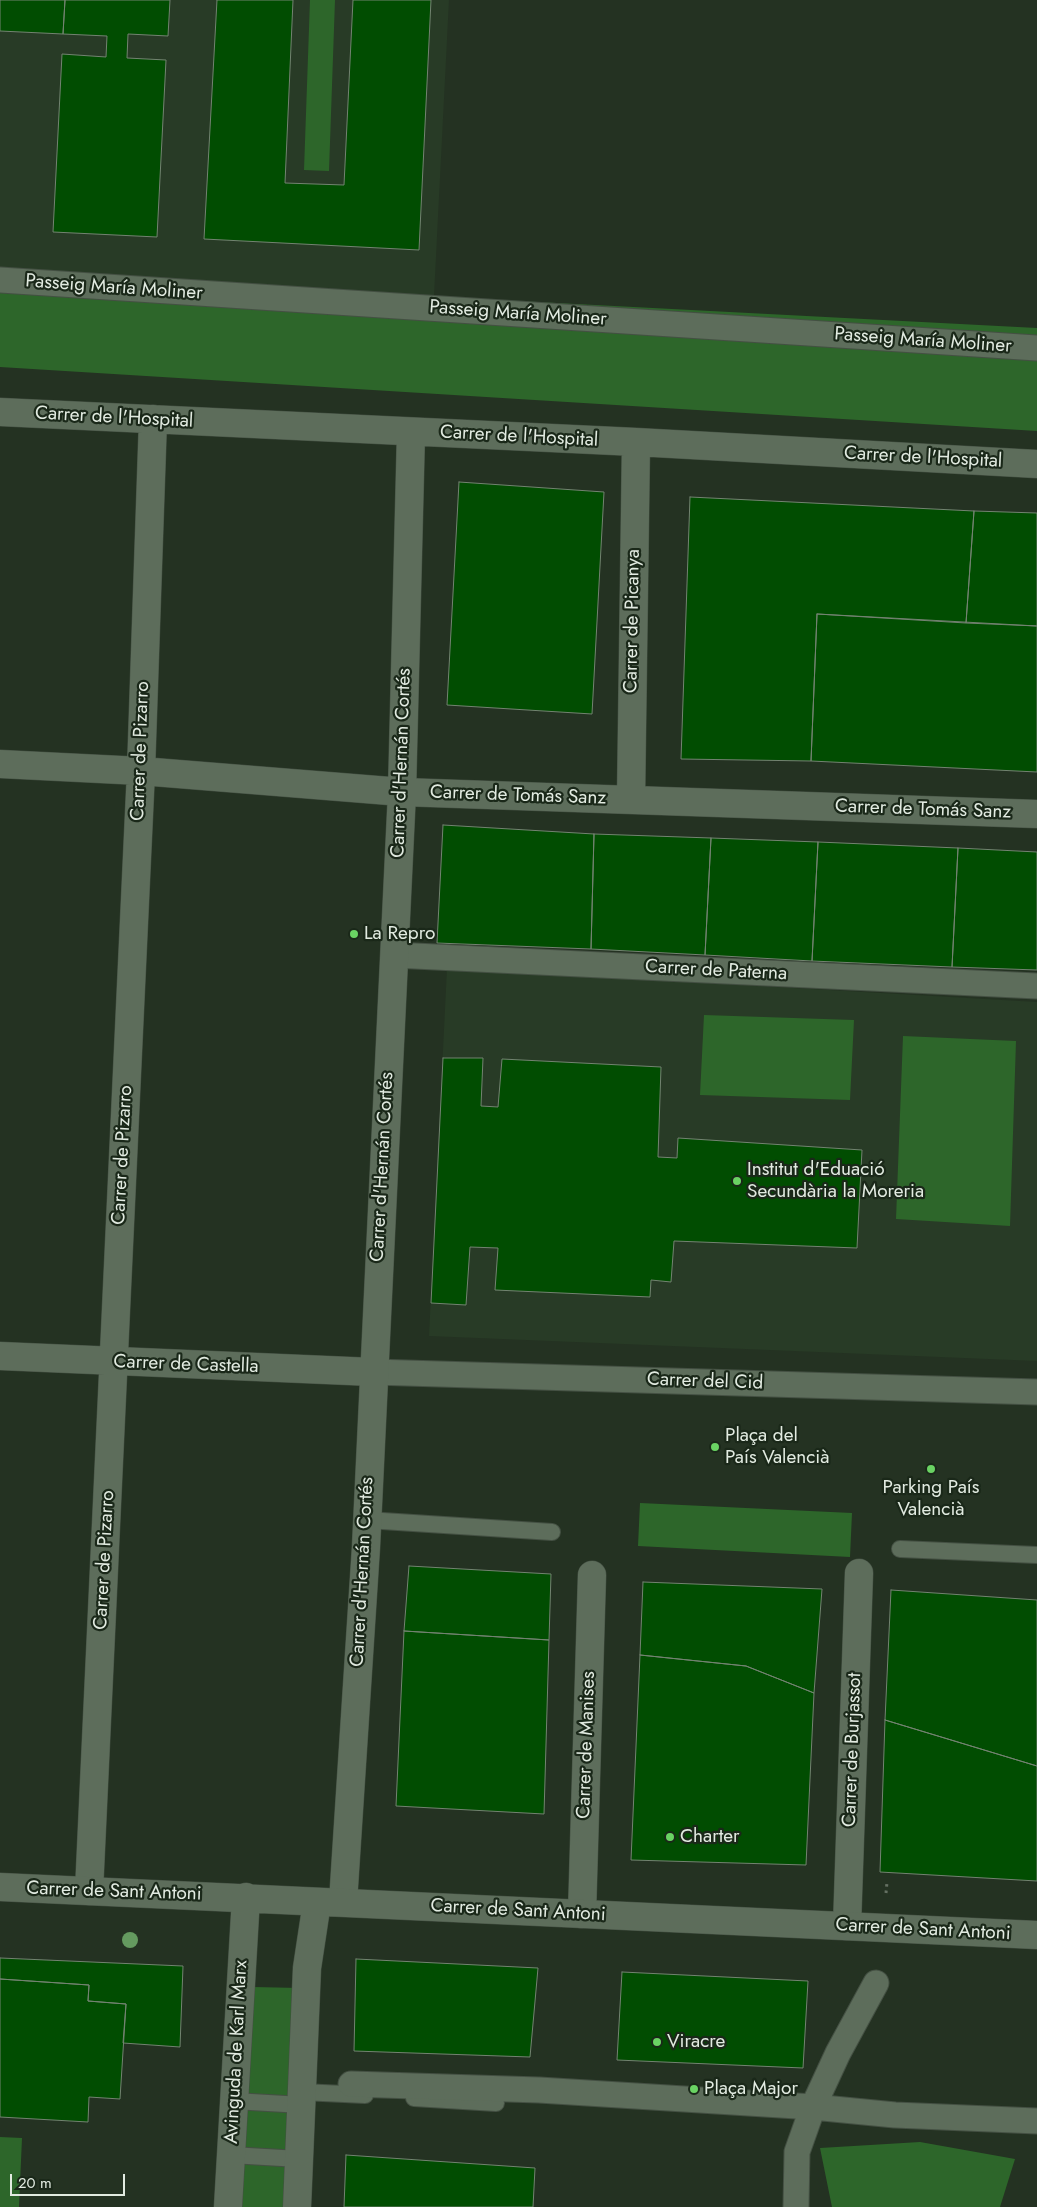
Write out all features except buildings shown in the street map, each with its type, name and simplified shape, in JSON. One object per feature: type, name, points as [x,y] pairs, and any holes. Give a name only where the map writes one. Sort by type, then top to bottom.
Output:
[{"type":"street","name":"Passeig María Moliner","points":[[0,280],[1037,348]]},
{"type":"street","name":"Carrer de l'Hospital","points":[[0,412],[636,442],[1037,464]]},
{"type":"street","name":"Carrer de Pizarro","points":[[89,1891],[141,771],[152,419]]},
{"type":"street","name":"Carrer d'Hernán Cortés","points":[[330,1902],[367,1520],[402,792],[411,432]]},
{"type":"street","name":"Carrer de Picanya","points":[[631,799],[636,442]]},
{"type":"street","name":"Carrer de Tomás Sanz","points":[[0,764],[141,771],[402,792],[1037,814]]},
{"type":"street","name":"Carrer de Paterna","points":[[394,955],[1037,986]]},
{"type":"street","name":"Carrer de Castella","points":[[0,1356],[373,1372]]},
{"type":"street","name":"Carrer del Cid","points":[[373,1372],[1037,1392]]},
{"type":"street","name":"Carrer de Burjassot","points":[[847,1926],[859,1573]]},
{"type":"street","name":"Carrer de Manises","points":[[582,1914],[592,1575]]},
{"type":"street","name":"Carrer de Sant Antoni","points":[[0,1886],[1037,1935]]},
{"type":"street","name":"Avinguda de Karl Marx","points":[[228,2207],[246,1897]]},
{"type":"street","points":[[297,2207],[307,1968],[330,1902]]},
{"type":"street","points":[[796,2207],[797,2152],[813,2107],[838,2053],[876,1983]]},
{"type":"street","points":[[351,2084],[539,2090],[813,2107],[895,2115],[1037,2121]]},
{"type":"lane","points":[[367,1520],[552,1532]]},
{"type":"lane","points":[[900,1549],[1037,1555]]},
{"type":"lane","points":[[234,2101],[302,2099],[496,2102]]},
{"type":"lane","points":[[231,2155],[299,2159]]},
{"type":"path","points":[[886,1893],[887,1882]]},
{"type":"shaded area","points":[[0,0],[449,0],[434,296],[0,274]]},
{"type":"shaded area","name":"Institut d'Eduació Secundària la Moreria","points":[[447,968],[1037,1002],[1037,1361],[429,1336]]},
{"type":"green space","points":[[310,0],[335,0],[329,171],[304,170]]},
{"type":"green space","points":[[0,274],[1037,328],[1037,431],[0,367]]},
{"type":"green space","points":[[704,1015],[854,1020],[850,1100],[700,1095]]},
{"type":"green space","points":[[903,1036],[1016,1041],[1010,1226],[896,1219]]},
{"type":"green space","points":[[640,1503],[852,1513],[850,1557],[638,1546]]},
{"type":"green space","points":[[253,1987],[300,1988],[288,2207],[241,2207]]},
{"type":"green space","points":[[0,2137],[22,2138],[19,2207],[0,2207]]},
{"type":"green space","points":[[920,2142],[1015,2159],[1000,2207],[832,2207],[820,2148]]},
{"type":"place","name":"La Repro","points":[[354,934]]},
{"type":"place","name":"Institut d'Eduació Secundària la Moreria","points":[[737,1181]]},
{"type":"place","name":"Plaça del País Valencià","points":[[715,1447]]},
{"type":"place","name":"Parking País Valencià","points":[[931,1469]]},
{"type":"place","name":"Charter","points":[[670,1837]]},
{"type":"place","name":"Viracre","points":[[657,2042]]},
{"type":"place","name":"Plaça Major","points":[[694,2089]]}]
